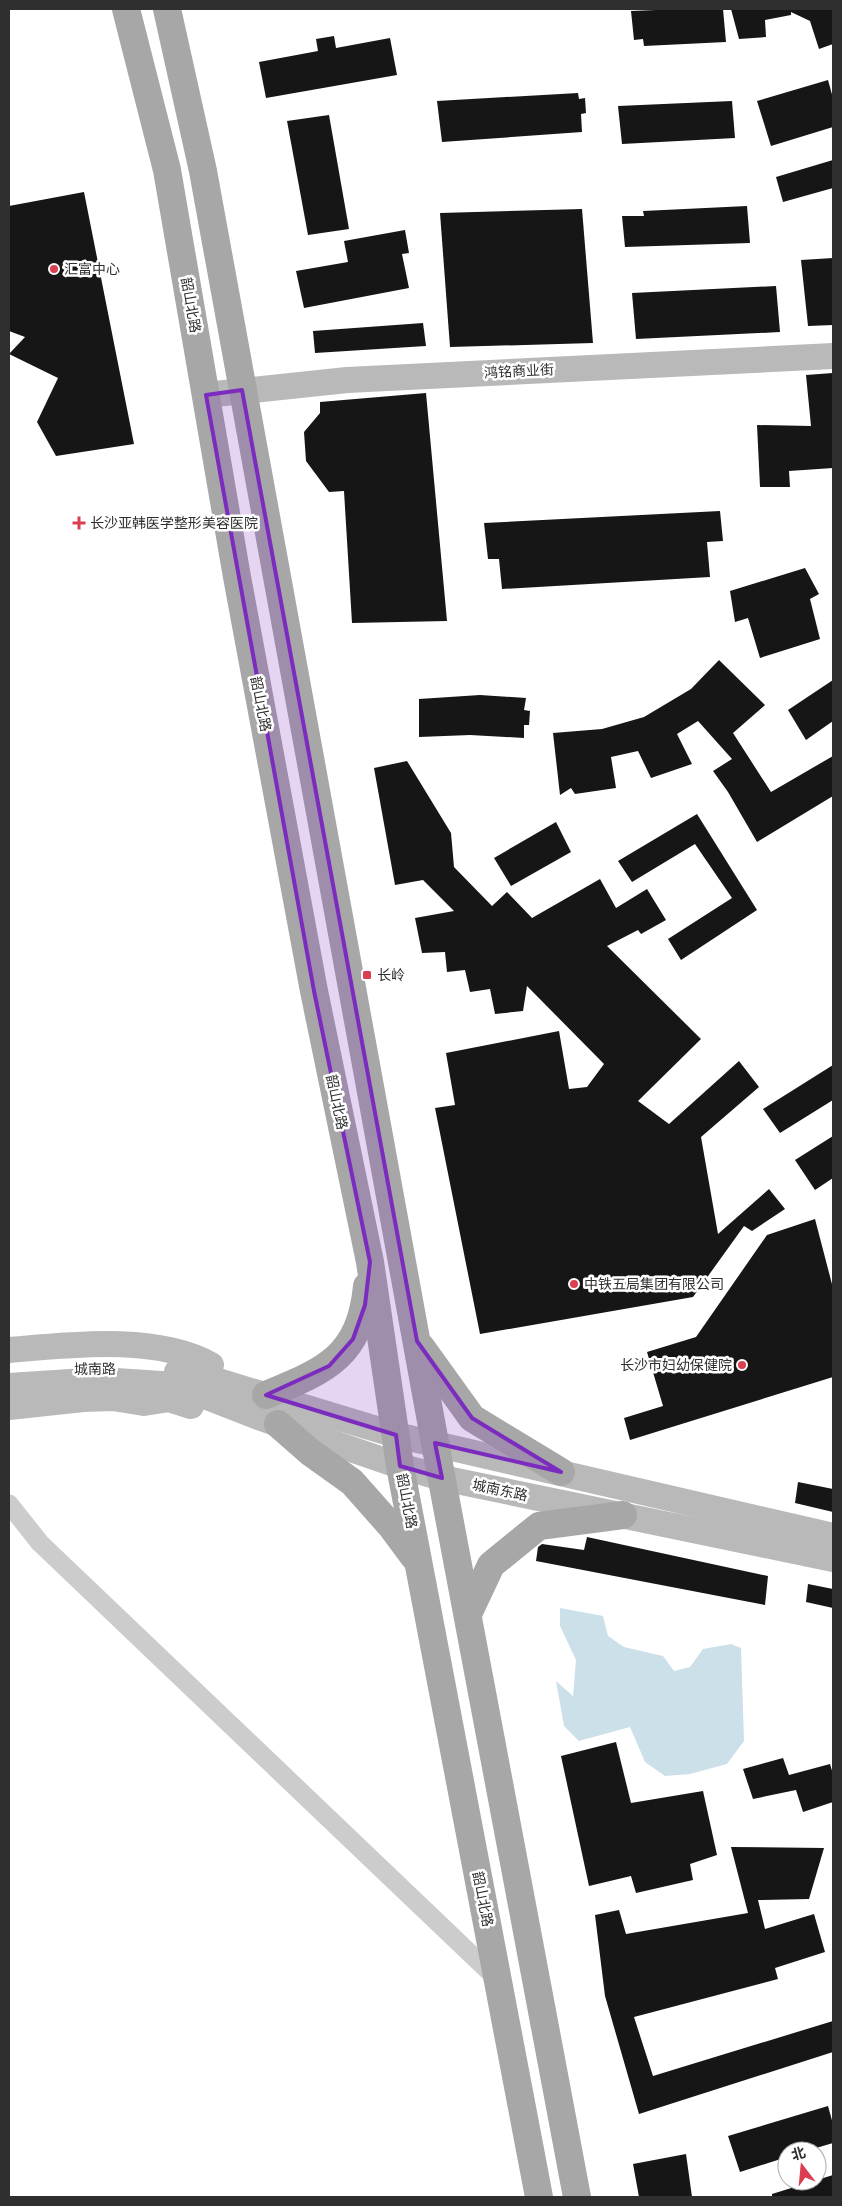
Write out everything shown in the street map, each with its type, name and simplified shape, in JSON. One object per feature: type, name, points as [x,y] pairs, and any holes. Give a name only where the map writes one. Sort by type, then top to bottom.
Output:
[{"type":"main road","name":"韶山北路","points":[[126,9],[167,170],[241,597],[314,991],[370,1262],[400,1466],[540,2197]]},
{"type":"main road","points":[[167,9],[202,171],[442,1478],[577,2197]]},
{"type":"main road","name":"鸿铭商业街","points":[[206,395],[347,380],[833,356]]},
{"type":"main road","points":[[9,1407],[83,1399],[113,1398],[144,1403],[169,1399],[207,1410],[266,1408],[312,1375],[329,1366],[342,1354],[352,1339],[365,1305],[370,1262]]},
{"type":"main road","points":[[417,1341],[472,1418],[561,1472]]},
{"type":"main road","points":[[9,1350],[122,1344],[164,1349],[204,1362],[266,1408],[310,1452],[352,1482],[391,1526],[411,1552],[419,1568]]},
{"type":"main road","name":"城南路","points":[[9,1372],[147,1368],[178,1379]]},
{"type":"main road","points":[[9,1386],[101,1380],[178,1379]]},
{"type":"main road","name":"城南东路","points":[[178,1379],[266,1408],[400,1466],[442,1478],[833,1559]]},
{"type":"main road","name":"城南东路","points":[[266,1408],[436,1443],[833,1536]]},
{"type":"main road","points":[[468,1614],[491,1565],[539,1526],[623,1515]]},
{"type":"street","points":[[9,1504],[40,1543],[498,1980]]},
{"type":"highlighted area","points":[[242,390],[417,1341],[472,1418],[561,1472],[435,1443],[442,1478],[400,1466],[396,1435],[266,1395],[329,1366],[353,1339],[365,1305],[370,1262],[314,991],[206,395]]},
{"type":"water","points":[[560,1608],[603,1616],[608,1636],[624,1647],[663,1656],[674,1671],[690,1667],[703,1649],[731,1644],[741,1648],[744,1741],[727,1764],[690,1774],[665,1776],[645,1762],[630,1727],[579,1741],[564,1726],[556,1681],[573,1696],[576,1660],[560,1626]]},
{"type":"building","points":[[723,9],[726,42],[644,46],[643,39],[634,40],[631,11]]},
{"type":"building","points":[[731,9],[833,9],[833,44],[819,49],[810,21],[791,12],[791,15],[765,20],[766,37],[739,39]]},
{"type":"building","points":[[334,36],[336,48],[390,38],[397,75],[266,98],[259,62],[318,51],[316,39]]},
{"type":"building","points":[[828,80],[833,98],[833,127],[771,146],[757,101]]},
{"type":"building","points":[[578,93],[579,99],[585,98],[586,113],[581,114],[582,132],[442,142],[437,101]]},
{"type":"building","points":[[732,101],[735,138],[622,144],[618,106]]},
{"type":"building","points":[[329,115],[349,229],[308,235],[287,121]]},
{"type":"building","points":[[833,160],[833,188],[783,202],[776,177]]},
{"type":"building","name":"汇富中心","points":[[84,192],[134,444],[56,456],[37,422],[58,378],[9,354],[25,337],[9,331],[9,206]]},
{"type":"building","points":[[747,206],[750,243],[625,247],[622,216],[644,216],[643,211]]},
{"type":"building","points":[[582,209],[593,343],[450,347],[440,213]]},
{"type":"building","points":[[405,230],[409,253],[402,254],[409,288],[304,308],[296,271],[348,262],[344,241]]},
{"type":"building","points":[[833,258],[833,325],[808,326],[801,260]]},
{"type":"building","points":[[776,286],[780,332],[636,339],[632,293]]},
{"type":"building","points":[[423,323],[426,346],[315,353],[313,331]]},
{"type":"building","points":[[833,373],[833,468],[789,471],[790,487],[760,487],[757,425],[811,426],[806,375]]},
{"type":"building","points":[[426,393],[447,621],[352,623],[344,491],[329,492],[306,461],[304,432],[320,413],[320,402]]},
{"type":"building","points":[[720,511],[723,541],[707,542],[710,577],[502,589],[499,559],[488,559],[484,523]]},
{"type":"building","points":[[805,568],[819,594],[810,599],[820,639],[760,658],[748,618],[735,622],[730,591]]},
{"type":"building","points":[[719,660],[765,705],[733,733],[771,792],[833,756],[833,796],[757,842],[728,792],[713,771],[732,759],[698,721],[677,734],[692,764],[651,778],[638,751],[611,757],[616,788],[575,794],[571,788],[560,795],[553,733],[602,729],[644,717],[691,689]]},
{"type":"building","points":[[833,680],[833,721],[806,740],[788,710]]},
{"type":"building","points":[[480,695],[526,698],[524,710],[530,711],[529,725],[524,725],[524,738],[470,735],[419,737],[419,699]]},
{"type":"building","points":[[407,761],[451,833],[454,867],[492,906],[507,892],[532,918],[600,879],[616,908],[647,889],[666,920],[641,934],[638,930],[607,946],[701,1039],[638,1101],[669,1124],[739,1061],[759,1087],[701,1137],[718,1234],[769,1189],[785,1209],[752,1231],[744,1226],[693,1297],[480,1334],[435,1108],[455,1105],[446,1053],[559,1031],[569,1089],[587,1087],[604,1064],[527,986],[523,1011],[495,1014],[490,989],[470,992],[465,970],[447,972],[445,952],[422,953],[415,918],[454,911],[423,880],[395,885],[374,768]]},
{"type":"building","points":[[697,814],[757,910],[681,960],[668,939],[732,898],[695,844],[632,882],[618,861]]},
{"type":"building","points":[[556,822],[571,852],[511,886],[494,858]]},
{"type":"building","points":[[833,1065],[833,1100],[780,1133],[763,1109]]},
{"type":"building","points":[[833,1136],[833,1178],[815,1190],[795,1160]]},
{"type":"building","name":"长沙市妇幼保健院","points":[[815,1219],[833,1288],[833,1377],[630,1440],[624,1418],[663,1406],[647,1352],[696,1337],[767,1235]]},
{"type":"building","points":[[798,1482],[833,1489],[833,1512],[795,1503]]},
{"type":"building","points":[[587,1537],[768,1576],[765,1605],[536,1561],[538,1547],[542,1544],[584,1550]]},
{"type":"building","points":[[808,1584],[833,1589],[833,1608],[806,1602]]},
{"type":"building","points":[[616,1742],[631,1803],[703,1791],[717,1855],[690,1864],[693,1880],[636,1893],[631,1876],[589,1886],[561,1756]]},
{"type":"building","points":[[783,1758],[789,1775],[830,1764],[833,1774],[833,1802],[803,1812],[796,1790],[753,1799],[743,1769]]},
{"type":"building","points":[[731,1847],[824,1848],[809,1899],[758,1900],[765,1929],[814,1914],[825,1952],[775,1968],[778,1979],[634,2017],[653,2076],[833,2021],[833,2052],[639,2114],[605,1996],[595,1915],[619,1910],[626,1934],[748,1913]]},
{"type":"building","points":[[828,2106],[833,2124],[833,2143],[827,2145],[827,2141],[777,2141],[777,2160],[740,2172],[728,2136]]},
{"type":"building","points":[[686,2154],[692,2197],[639,2197],[633,2164]]},
{"type":"building","points":[[833,2175],[833,2197],[772,2197],[772,2194],[782,2191],[827,2191],[827,2177]]},
{"type":"place","name":"汇富中心","points":[[54,269]]},
{"type":"place","name":"长沙亚韩医学整形美容医院","points":[[79,523]]},
{"type":"place","name":"长岭","points":[[367,975]]},
{"type":"place","name":"中铁五局集团有限公司","points":[[574,1284]]},
{"type":"place","name":"长沙市妇幼保健院","points":[[742,1365]]}]
